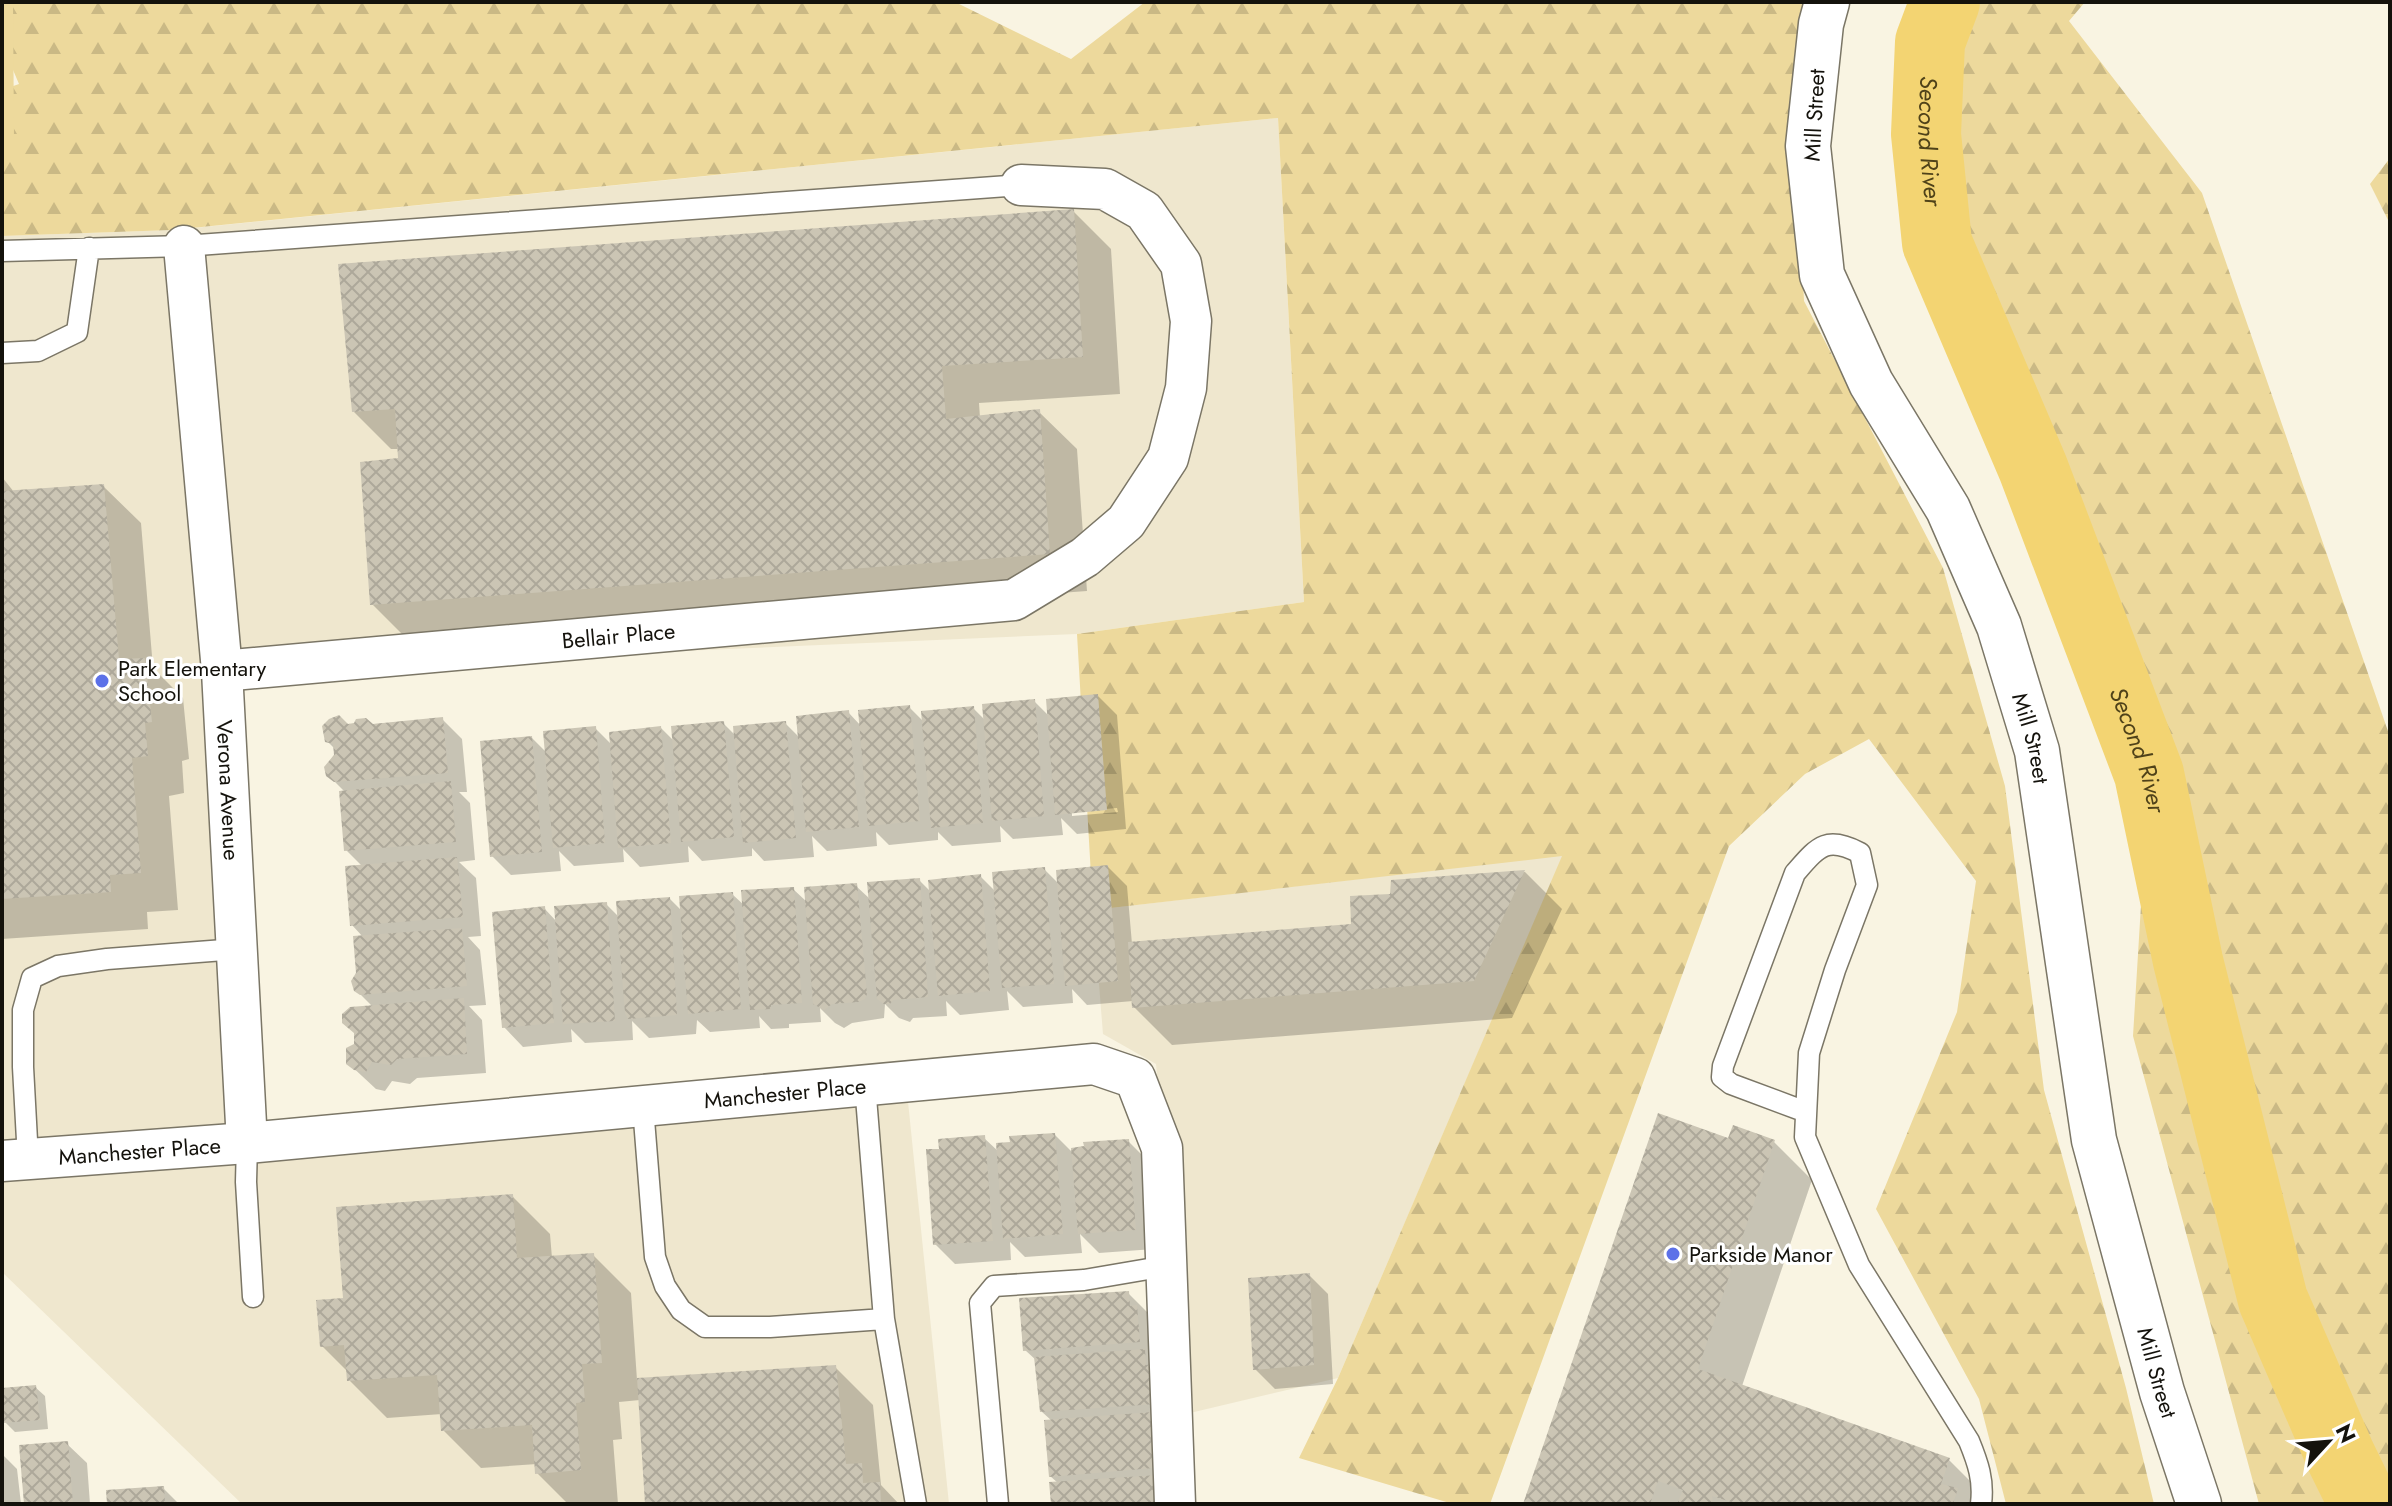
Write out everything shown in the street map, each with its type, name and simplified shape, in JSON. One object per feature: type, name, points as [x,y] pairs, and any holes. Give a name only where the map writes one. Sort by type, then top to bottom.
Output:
[{"type":"street","name":"Mill Street","points":[[1827,2],[1821,24],[1808,146],[1822,275],[1871,383],[1948,509],[1999,626],[2037,751],[2094,1140],[2162,1392],[2199,1504]]},
{"type":"street","name":"Bellair Place","points":[[222,671],[1014,600],[1085,557],[1126,522],[1168,458],[1186,388],[1191,321],[1181,264],[1144,211],[1105,189],[1021,185]]},
{"type":"street","name":"Verona Avenue","points":[[184,246],[222,671],[247,1143]]},
{"type":"street","name":"Manchester Place","points":[[15,1160],[247,1143],[1094,1064],[1135,1078],[1162,1148],[1175,1504]]},
{"type":"lane","points":[[2,251],[184,246],[1021,185]]},
{"type":"lane","points":[[2,353],[38,351],[77,332],[89,248]]},
{"type":"lane","points":[[1806,1112],[1731,1084],[1722,1077],[1723,1066],[1795,873],[1817,848],[1842,843],[1860,853],[1867,885],[1835,970],[1809,1053],[1805,1137],[1859,1265],[1969,1441],[1980,1466],[1981,1504]]},
{"type":"lane","points":[[15,1160],[23,1010],[32,978],[58,966],[107,959],[237,949]]},
{"type":"lane","points":[[865,1085],[884,1319],[916,1504]]},
{"type":"lane","points":[[643,1107],[655,1257],[665,1286],[681,1310],[705,1327],[770,1327],[884,1319]]},
{"type":"lane","points":[[247,1143],[246,1182],[253,1297]]},
{"type":"lane","points":[[998,1504],[980,1303],[994,1286],[1084,1280],[1166,1266]]},
{"type":"shaded area","points":[[1278,118],[1304,602],[1077,634],[236,670],[184,229]]},
{"type":"shaded area","name":"Park Elementary School","points":[[172,230],[233,1127],[2,1144],[2,236]]},
{"type":"shaded area","points":[[1563,855],[1338,1378],[1190,1413],[1156,1064],[1103,1034],[1093,910]]},
{"type":"shaded area","points":[[905,1072],[949,1504],[242,1504],[2,1272],[2,1184],[7,1173]]},
{"type":"green space","points":[[2,2],[955,2],[1071,59],[1145,2],[1814,2],[1793,74],[1804,301],[1943,568],[2005,786],[2044,1090],[2126,1388],[2154,1504],[2006,1504],[1979,1399],[1876,1209],[1957,1012],[1976,881],[1869,739],[1805,774],[1729,846],[1490,1504],[1453,1504],[1299,1458],[1338,1378],[1562,856],[1093,910],[1077,634],[1304,602],[1278,118],[172,230],[2,236],[2,90],[19,84],[2,44]]},
{"type":"green space","points":[[2,2],[13,2],[14,139],[2,139]]},
{"type":"green space","points":[[1945,2],[2085,2],[2069,21],[2202,193],[2390,737],[2390,1504],[2259,1504],[2133,1036],[2149,774],[2033,468],[1937,243],[1926,134],[1930,42]]},
{"type":"green space","points":[[2390,158],[2390,224],[2370,184]]},
{"type":"building","points":[[1074,209],[1083,357],[942,366],[946,419],[1040,409],[1050,554],[370,605],[360,462],[398,458],[395,409],[352,412],[338,264]]},
{"type":"building","points":[[104,484],[119,659],[145,658],[152,722],[145,723],[148,756],[132,758],[141,873],[110,875],[111,892],[2,899],[2,491]]},
{"type":"building","points":[[1098,694],[1107,810],[1055,815],[1046,699]]},
{"type":"building","points":[[1035,699],[1044,816],[992,821],[982,704]]},
{"type":"building","points":[[910,705],[920,821],[868,826],[858,710]]},
{"type":"building","points":[[974,706],[983,823],[931,828],[921,711]]},
{"type":"building","points":[[849,710],[859,827],[806,832],[796,716]]},
{"type":"building","points":[[339,715],[348,724],[366,718],[373,724],[443,717],[448,773],[334,782],[326,776],[324,767],[334,755],[333,744],[325,742],[322,726]]},
{"type":"building","points":[[724,721],[734,837],[681,842],[671,726]]},
{"type":"building","points":[[786,721],[796,838],[743,843],[733,726]]},
{"type":"building","points":[[596,726],[605,843],[553,848],[543,731]]},
{"type":"building","points":[[661,726],[671,843],[618,848],[609,732]]},
{"type":"building","points":[[532,736],[542,852],[490,857],[480,741]]},
{"type":"building","points":[[451,781],[456,842],[344,851],[339,791]]},
{"type":"building","points":[[457,857],[463,917],[350,926],[345,866]]},
{"type":"building","points":[[1108,865],[1118,981],[1065,986],[1056,870]]},
{"type":"building","points":[[1045,867],[1054,984],[1002,988],[992,872]]},
{"type":"building","points":[[1525,870],[1474,981],[1132,1008],[1128,942],[1351,924],[1350,896],[1390,894],[1391,880]]},
{"type":"building","points":[[981,874],[990,991],[938,996],[928,880]]},
{"type":"building","points":[[920,878],[928,997],[893,1000],[890,1004],[884,1004],[877,999],[867,882]]},
{"type":"building","points":[[857,883],[867,994],[865,999],[858,1002],[832,1004],[824,1010],[813,1004],[804,887]]},
{"type":"building","points":[[794,887],[802,1003],[750,1010],[741,890]]},
{"type":"building","points":[[733,892],[741,1009],[688,1014],[679,896]]},
{"type":"building","points":[[670,897],[677,1015],[628,1019],[616,901]]},
{"type":"building","points":[[607,902],[615,1021],[563,1024],[554,906]]},
{"type":"building","points":[[545,906],[554,1023],[502,1028],[492,912]]},
{"type":"building","points":[[462,928],[467,986],[360,995],[354,991],[351,981],[356,973],[353,936]]},
{"type":"building","points":[[464,998],[467,1054],[397,1059],[391,1065],[372,1062],[366,1072],[354,1070],[346,1064],[346,1048],[354,1044],[354,1033],[342,1023],[342,1014],[350,1007]]},
{"type":"building","name":"Parkside Manor","points":[[1658,1113],[1728,1138],[1733,1125],[1775,1140],[1698,1369],[1950,1458],[1941,1484],[1958,1488],[1953,1504],[1738,1504],[1712,1496],[1713,1504],[1677,1504],[1683,1490],[1658,1481],[1650,1504],[1523,1504]]},
{"type":"building","points":[[1055,1133],[1063,1234],[1003,1239],[996,1143],[1010,1142],[1009,1136]]},
{"type":"building","points":[[985,1135],[993,1241],[933,1245],[926,1149],[939,1149],[938,1139]]},
{"type":"building","points":[[1129,1139],[1136,1230],[1078,1234],[1071,1148],[1084,1146],[1083,1142]]},
{"type":"building","points":[[513,1194],[517,1258],[594,1253],[602,1363],[582,1364],[585,1402],[576,1403],[581,1470],[535,1474],[532,1425],[441,1431],[437,1375],[347,1381],[344,1345],[320,1347],[316,1300],[343,1298],[336,1207]]},
{"type":"building","points":[[1310,1273],[1314,1365],[1253,1370],[1248,1278]]},
{"type":"building","points":[[1129,1291],[1130,1306],[1137,1305],[1140,1342],[1023,1351],[1019,1298]]},
{"type":"building","points":[[1145,1349],[1146,1365],[1153,1364],[1156,1404],[1040,1412],[1034,1357]]},
{"type":"building","points":[[836,1365],[846,1464],[862,1463],[863,1483],[880,1482],[881,1504],[645,1504],[637,1378]]},
{"type":"building","points":[[36,1385],[40,1420],[3,1423],[2,1388]]},
{"type":"building","points":[[1153,1412],[1165,1467],[1049,1477],[1044,1420]]},
{"type":"building","points":[[68,1441],[73,1504],[24,1504],[19,1445]]},
{"type":"building","points":[[1158,1475],[1168,1504],[1051,1504],[1049,1482]]},
{"type":"building","points":[[164,1486],[165,1504],[107,1504],[106,1490]]},
{"type":"waterway","name":"Second River","points":[[1945,2],[1930,42],[1926,134],[1937,243],[2033,468],[2149,774],[2188,961],[2273,1300],[2364,1504]]},
{"type":"place","name":"Park Elementary School","points":[[102,681]]},
{"type":"place","name":"Parkside Manor","points":[[1673,1254]]}]
